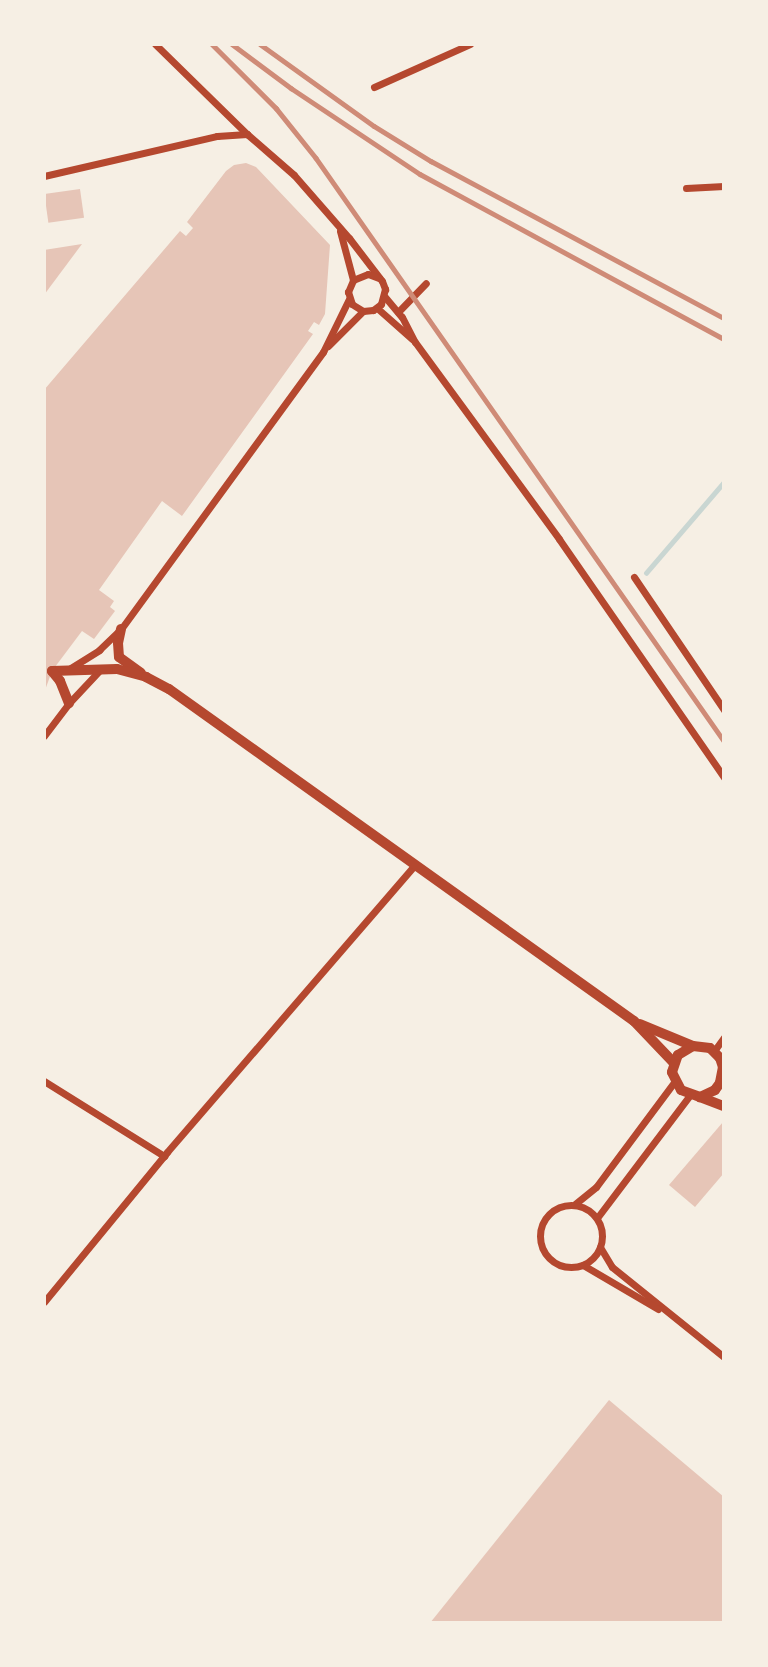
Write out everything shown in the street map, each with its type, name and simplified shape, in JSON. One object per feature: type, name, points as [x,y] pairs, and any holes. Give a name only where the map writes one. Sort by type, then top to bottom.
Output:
[{"type":"main road","points":[[121,629],[118,643],[120,657],[146,677],[169,689],[634,1021],[674,1063]]},
{"type":"main road","points":[[69,703],[60,681],[52,671],[103,668],[146,677]]},
{"type":"main road","points":[[634,1021],[693,1046],[714,1051],[723,1067],[724,1076],[715,1090],[695,1096]]},
{"type":"main road","points":[[693,1046],[678,1055],[674,1063],[675,1081],[695,1096],[724,1106]]},
{"type":"street","points":[[68,670],[99,650],[121,629],[323,352],[363,311],[377,308],[384,297],[384,285],[379,278],[338,224],[294,175],[247,134],[155,44]]},
{"type":"street","points":[[374,87],[470,44]]},
{"type":"street","points":[[44,176],[217,136],[247,134]]},
{"type":"street","points":[[686,188],[724,186]]},
{"type":"street","points":[[323,352],[349,299],[348,288],[353,279],[338,224]]},
{"type":"street","points":[[353,279],[368,274],[379,278]]},
{"type":"street","points":[[398,312],[426,283]]},
{"type":"street","points":[[384,297],[398,312],[415,342],[559,539],[724,777]]},
{"type":"street","points":[[349,299],[363,311]]},
{"type":"street","points":[[377,308],[415,342]]},
{"type":"street","points":[[634,577],[724,710]]},
{"type":"street","points":[[44,736],[69,703],[103,668]]},
{"type":"street","points":[[44,1302],[164,1156],[414,866]]},
{"type":"street","points":[[714,1051],[724,1037]]},
{"type":"street","points":[[44,1081],[164,1156]]},
{"type":"street","points":[[675,1081],[596,1187],[575,1204],[555,1208],[547,1214],[541,1223],[540,1244],[544,1253],[559,1265],[583,1265],[680,1322]]},
{"type":"street","points":[[597,1218],[695,1096]]},
{"type":"street","points":[[575,1204],[587,1209],[597,1218],[602,1237],[600,1247],[583,1265]]},
{"type":"street","points":[[600,1247],[612,1267],[724,1357]]},
{"type":"building","points":[[246,163],[256,167],[330,245],[325,314],[319,325],[314,322],[308,331],[313,334],[182,516],[162,501],[99,590],[114,601],[110,607],[115,611],[94,639],[82,631],[52,671],[44,693],[44,390],[180,231],[186,236],[193,228],[187,222],[226,171],[234,165]]},
{"type":"building","points":[[80,189],[84,218],[48,223],[44,194]]},
{"type":"building","points":[[82,244],[44,295],[44,250]]},
{"type":"building","points":[[723,1122],[724,1173],[695,1207],[669,1185]]},
{"type":"building","points":[[609,1400],[724,1497],[724,1623],[430,1623]]},
{"type":"waterway","points":[[646,573],[724,482]]},
{"type":"railway","points":[[212,44],[276,108],[316,158],[724,741]]},
{"type":"railway","points":[[232,44],[291,88],[420,174],[724,339]]},
{"type":"railway","points":[[260,44],[374,126],[431,161],[724,318]]}]
